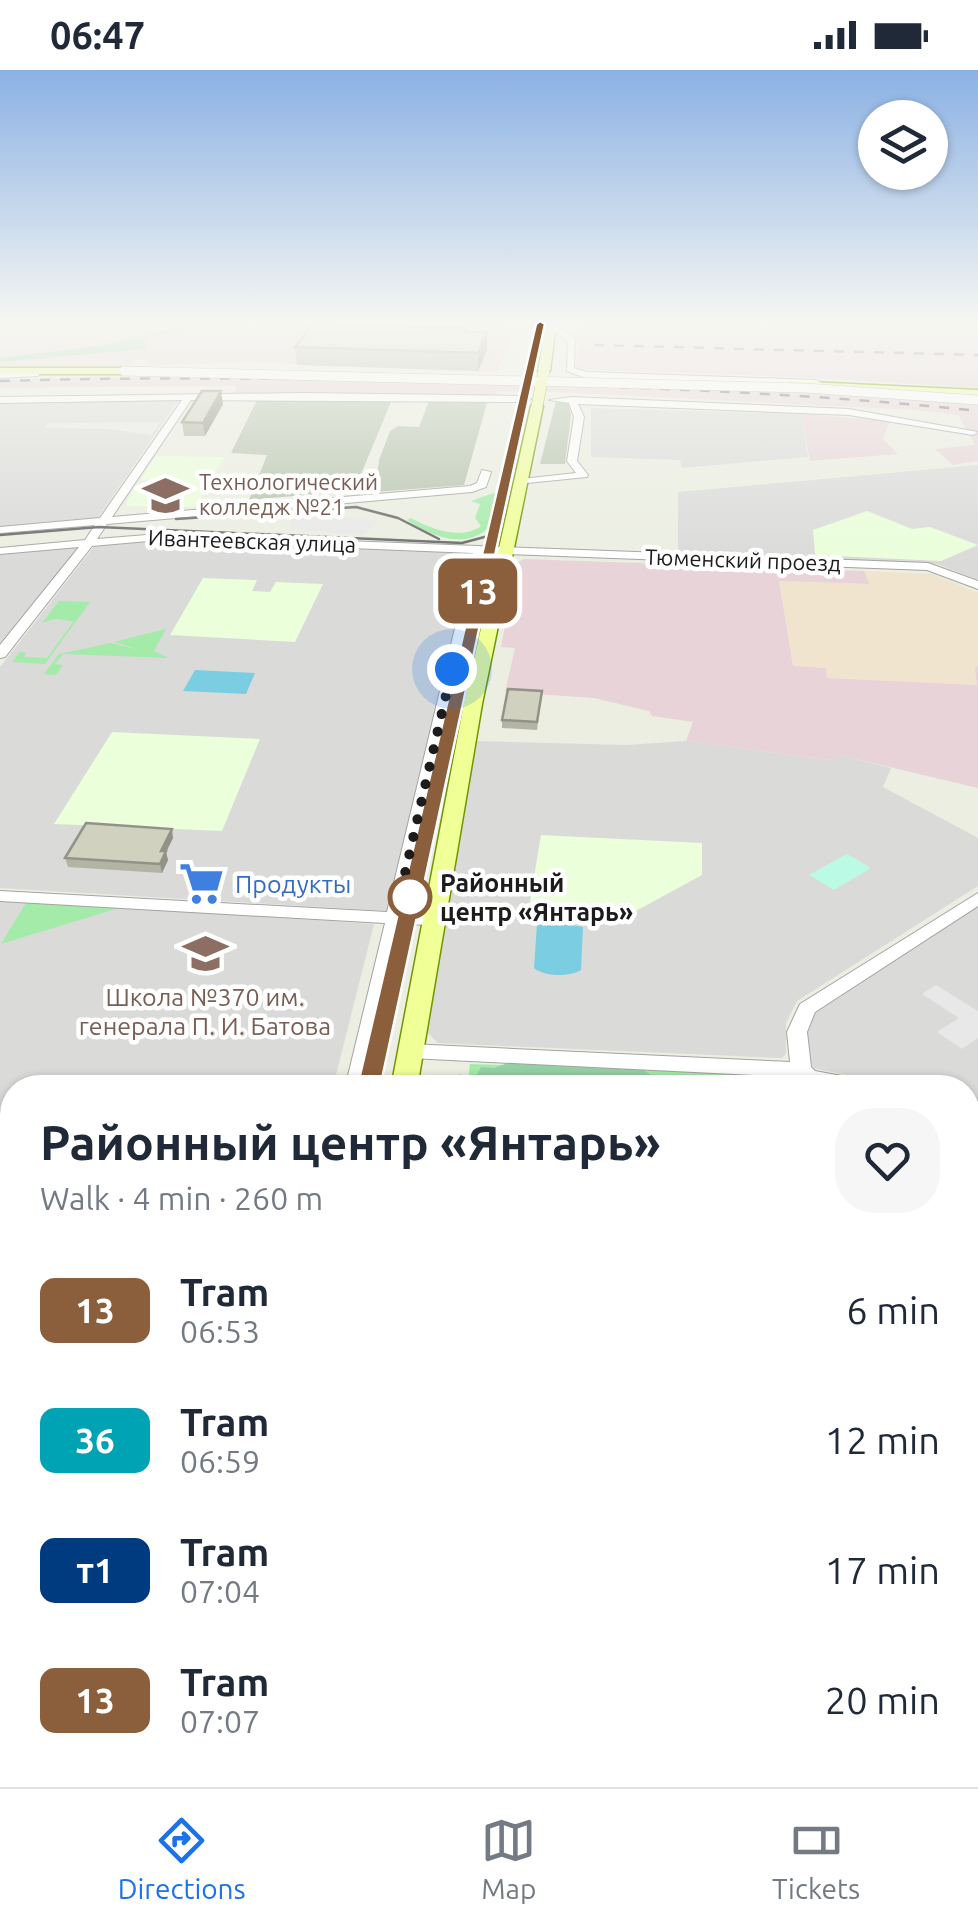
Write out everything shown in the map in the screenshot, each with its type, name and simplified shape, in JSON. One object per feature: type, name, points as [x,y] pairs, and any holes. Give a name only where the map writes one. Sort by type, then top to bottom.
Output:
[{"type":"main road","points":[[406,1075],[504,550],[521,478],[532,404]]},
{"type":"street","points":[[0,654],[90,541],[184,404]]},
{"type":"street","points":[[521,478],[583,476],[572,461],[579,417],[576,404]]},
{"type":"street","points":[[667,404],[849,412],[973,432]]},
{"type":"street","name":"Ивантеевская улица","points":[[1,534],[101,521],[476,488],[482,485],[486,472]]},
{"type":"street","name":"Ивантеевская улица","points":[[0,550],[159,538],[504,550]]},
{"type":"street","points":[[358,1075],[480,549]]},
{"type":"street","name":"Тюменский проезд","points":[[504,550],[928,567],[978,585]]},
{"type":"street","points":[[0,896],[434,920]]},
{"type":"street","points":[[806,1075],[796,1032],[807,1008],[978,898]]},
{"type":"street","points":[[410,1051],[763,1075]]},
{"type":"shaded area","points":[[0,404],[175,404],[97,519],[0,528]]},
{"type":"shaded area","points":[[255,404],[390,404],[359,479],[362,490],[249,500],[267,455],[231,453]]},
{"type":"shaded area","points":[[428,404],[487,404],[464,485],[375,492],[379,460],[390,431],[398,426],[419,427]]},
{"type":"shaded area","points":[[555,404],[569,404],[565,464],[540,464]]},
{"type":"shaded area","points":[[799,404],[978,405],[978,461],[953,465],[935,449],[975,445],[958,415]]},
{"type":"shaded area","points":[[591,408],[801,414],[808,457],[682,468],[680,460],[591,457]]},
{"type":"shaded area","points":[[801,414],[890,421],[883,439],[898,454],[810,461]]},
{"type":"shaded area","points":[[160,422],[152,435],[107,429],[44,428],[48,423]]},
{"type":"shaded area","points":[[156,456],[224,457],[195,507],[128,506],[137,484],[179,486],[178,481],[140,480]]},
{"type":"shaded area","points":[[978,465],[978,580],[937,564],[678,552],[678,492]],"holes":[[[867,511],[912,529],[930,527],[941,561],[932,559]]]},
{"type":"shaded area","points":[[867,511],[912,529],[930,527],[978,545],[941,561],[815,555],[813,530]]},
{"type":"shaded area","points":[[316,514],[378,521],[363,535],[292,529],[290,516]]},
{"type":"shaded area","points":[[146,541],[474,556],[389,911],[0,888],[0,667],[96,544]]},
{"type":"shaded area","points":[[80,544],[0,646],[0,552]]},
{"type":"shaded area","points":[[524,559],[864,571],[869,584],[779,581],[793,666],[826,668],[827,678],[977,685],[978,666],[978,788],[843,756],[832,760],[686,741],[693,722],[652,716],[649,711],[594,698],[505,692],[515,648],[501,647],[517,563]]},
{"type":"shaded area","points":[[864,571],[932,574],[978,593],[978,685],[827,678],[825,668],[793,666],[779,581],[867,584]]},
{"type":"shaded area","points":[[203,578],[257,580],[252,591],[270,592],[276,582],[323,584],[295,642],[170,635]]},
{"type":"shaded area","points":[[195,670],[255,673],[246,694],[183,691]]},
{"type":"shaded area","points":[[112,732],[260,739],[222,831],[54,824]]},
{"type":"shaded area","points":[[474,741],[627,745],[686,741],[831,760],[843,756],[891,768],[883,787],[978,838],[978,886],[797,1001],[786,1023],[786,1054],[782,1058],[438,1043],[423,1028]]},
{"type":"shaded area","points":[[541,835],[702,843],[702,875],[623,918],[528,913]]},
{"type":"shaded area","points":[[847,854],[871,868],[834,890],[809,875]]},
{"type":"shaded area","points":[[0,899],[374,924],[336,1075],[0,1075]]},
{"type":"shaded area","points":[[978,905],[978,1075],[847,1075],[813,1068],[804,1037],[813,1011]]},
{"type":"shaded area","points":[[547,921],[583,927],[581,970],[557,975],[534,968],[537,924]]},
{"type":"shaded area","points":[[936,985],[978,1011],[978,1038],[962,1049],[937,1032],[959,1018],[922,994]]},
{"type":"shaded area","points":[[516,1060],[636,1066],[651,1075],[477,1075],[481,1067],[494,1068]]},
{"type":"green space","points":[[499,491],[490,526],[471,538],[437,536],[407,520],[455,533],[473,530],[481,526],[475,518],[480,504],[471,501]]},
{"type":"green space","points":[[59,601],[90,602],[45,664],[12,662],[20,652],[26,653],[24,657],[47,658],[74,621],[54,619],[42,623]]},
{"type":"green space","points":[[166,629],[154,651],[169,658],[63,654],[55,664],[63,665],[56,675],[44,674],[59,654],[111,643],[139,650],[114,642]]},
{"type":"green space","points":[[26,903],[119,908],[1,944]]},
{"type":"green space","points":[[470,1064],[769,1075],[469,1075]]},
{"type":"building","points":[[194,404],[214,404],[203,423],[182,422]]},
{"type":"building","points":[[508,689],[542,691],[537,722],[502,720]]},
{"type":"building","points":[[86,823],[172,829],[161,851],[166,851],[160,864],[65,858]]},
{"type":"tram line","points":[[493,534],[522,404]]},
{"type":"tram line","name":"13","points":[[371,1075],[523,404]]},
{"type":"tram line","points":[[176,519],[356,507],[398,518],[439,539]]},
{"type":"tram line","points":[[0,535],[99,527],[462,543],[493,534]]},
{"type":"tram line","points":[[493,534],[497,528]]},
{"type":"tram line","points":[[372,1070],[493,534]]},
{"type":"tram line","points":[[371,1075],[373,1067]]},
{"type":"railway","points":[[910,404],[978,411]]},
{"type":"place","name":"Технологический колледж №21","points":[[166,495]]},
{"type":"place","name":"Продукты","points":[[202,884]]},
{"type":"place","name":"Районный центр «Янтарь»","points":[[410,897]]},
{"type":"place","name":"Школа №370 им. генерала П. И. Батова","points":[[205,953]]},
{"type":"route","points":[[410,897],[397,908],[452,669]]}]
